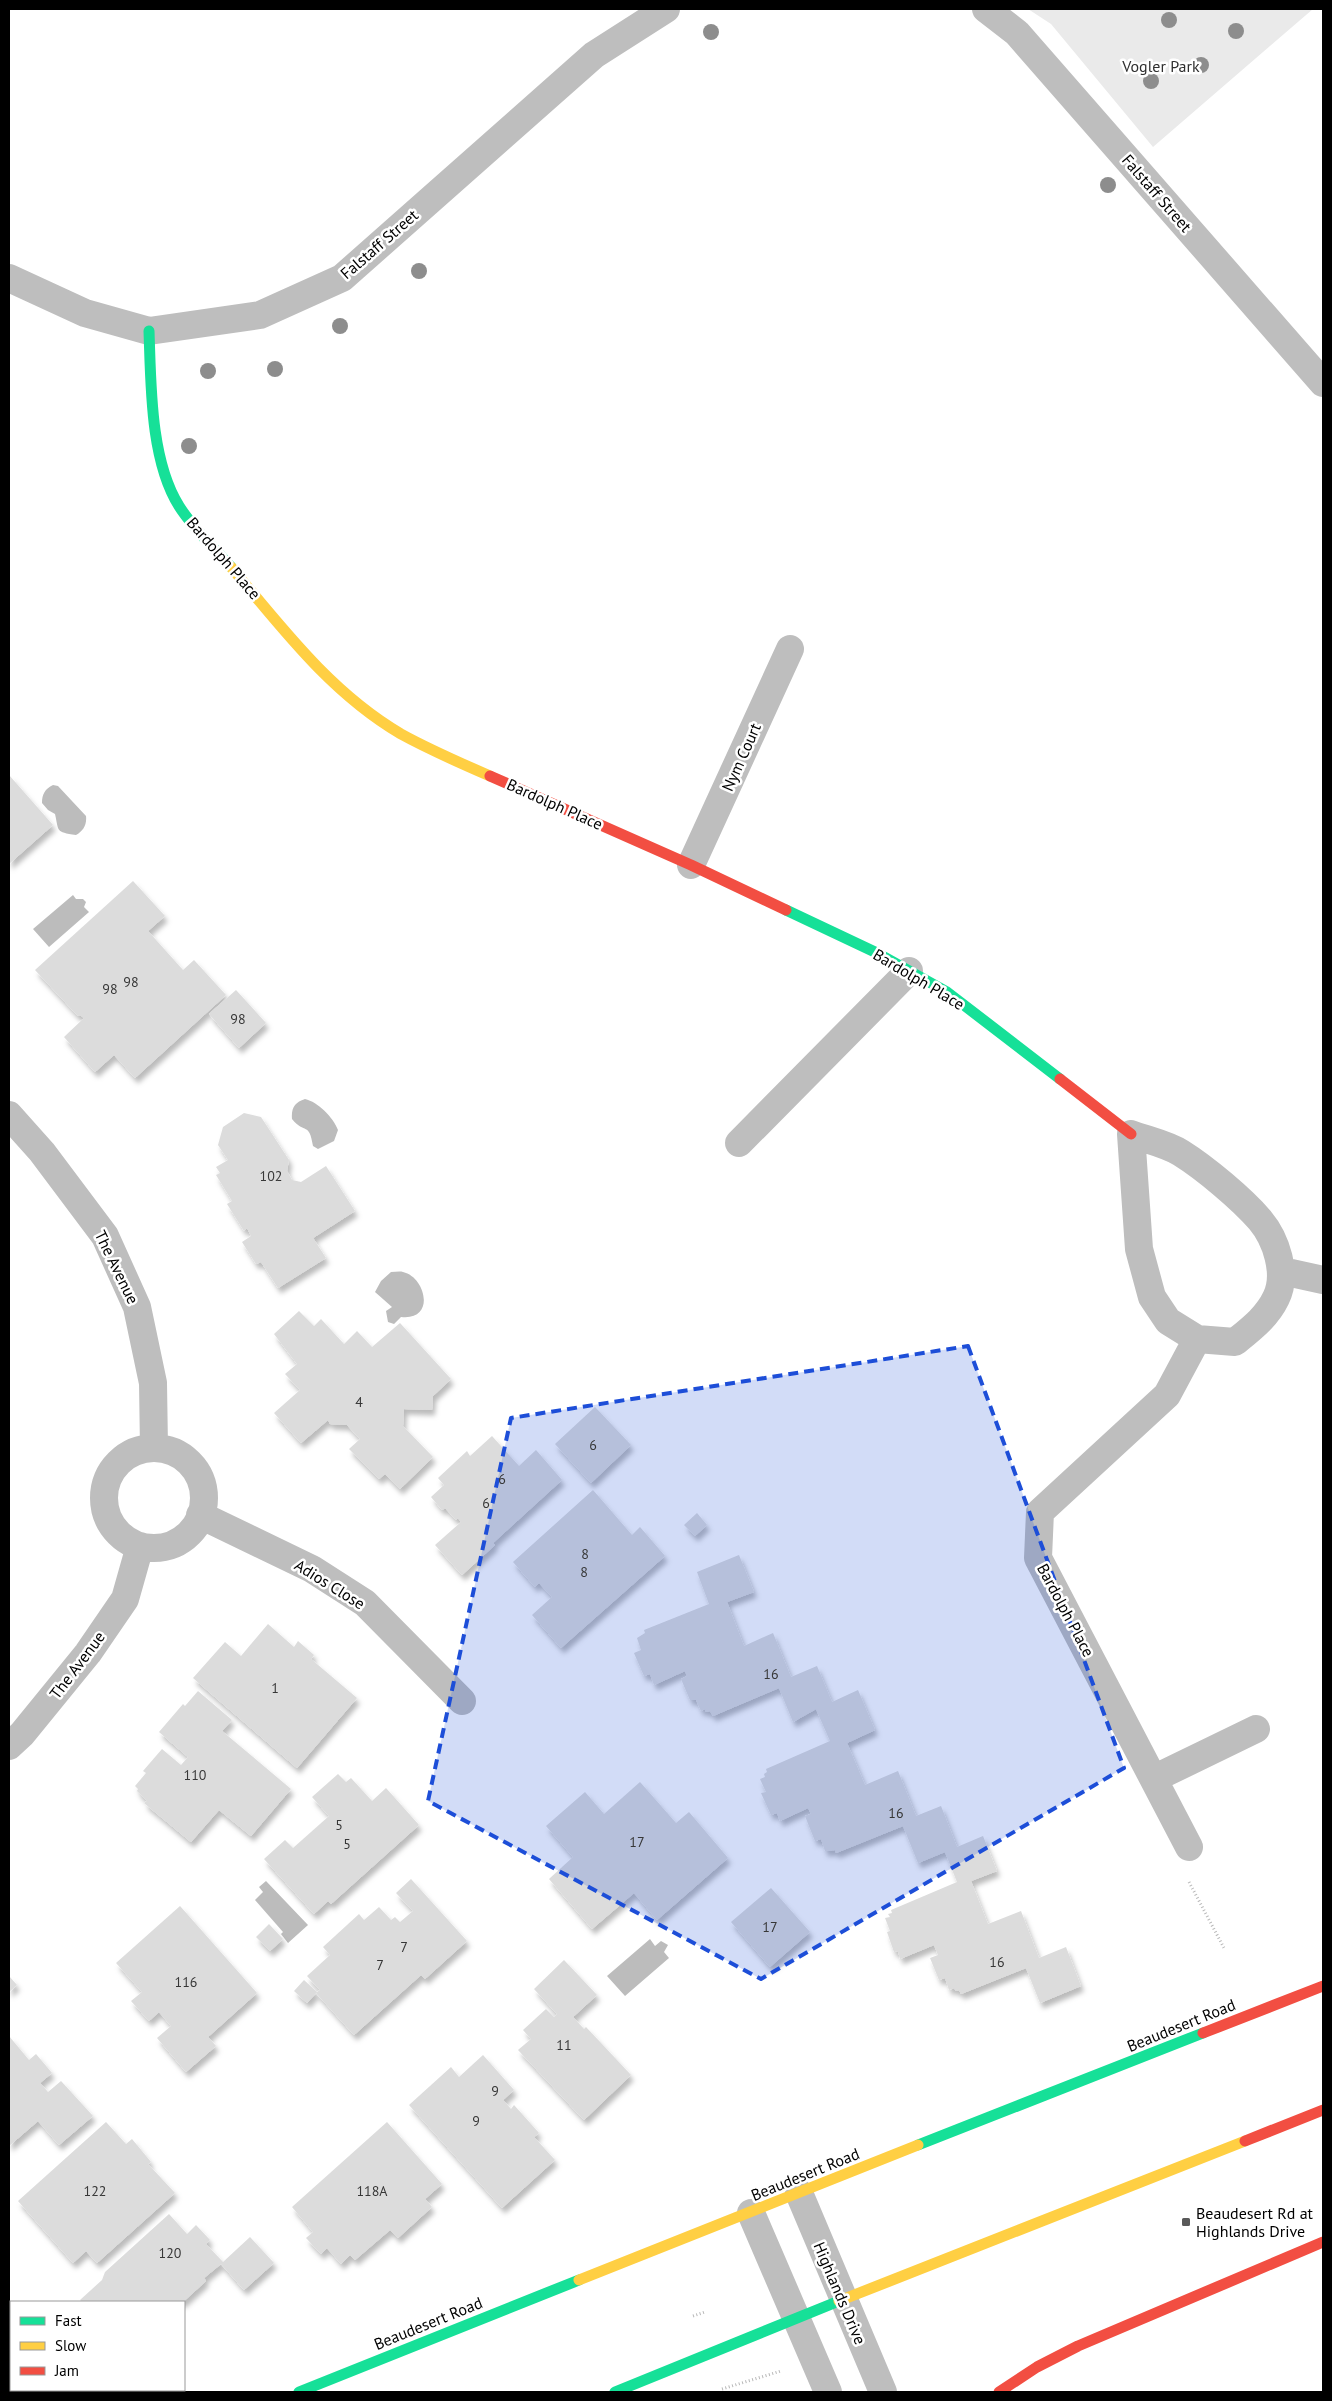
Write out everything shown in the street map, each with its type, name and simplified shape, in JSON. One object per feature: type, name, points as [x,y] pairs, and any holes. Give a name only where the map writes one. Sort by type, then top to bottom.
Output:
[{"type":"main road","name":"Bardolph Place","points":[[149,331],[154,417],[164,471],[179,506],[305,656],[354,700],[400,733],[436,752],[691,865],[877,954],[947,992],[1131,1134]]},
{"type":"main road","name":"Beaudesert Road","points":[[299,2392],[1323,1986]]},
{"type":"main road","points":[[615,2392],[842,2299],[1323,2110]]},
{"type":"main road","points":[[999,2392],[1016,2380],[1070,2350],[1323,2242]]},
{"type":"street","name":"Falstaff Street","points":[[9,278],[85,313],[149,331],[260,315],[342,278],[594,54],[666,9]]},
{"type":"street","name":"Falstaff Street","points":[[986,9],[1017,33],[1323,383]]},
{"type":"street","name":"Nym Court","points":[[691,865],[790,649]]},
{"type":"street","points":[[739,1143],[909,971]]},
{"type":"street","name":"The Avenue","points":[[9,1115],[42,1152],[105,1236],[138,1307],[153,1383],[154,1448]]},
{"type":"street","points":[[1131,1134],[1139,1249],[1152,1297],[1168,1321],[1197,1340]]},
{"type":"street","name":"Bardolph Place","points":[[1131,1134],[1180,1152],[1227,1190],[1260,1220],[1272,1240],[1282,1271],[1277,1296],[1262,1318],[1235,1342],[1197,1340],[1168,1395],[1040,1512],[1038,1558],[1155,1778],[1189,1847]]},
{"type":"street","points":[[1282,1271],[1323,1280]]},
{"type":"street","points":[[154,1448],[170,1450],[184,1458],[194,1469],[201,1484],[204,1500],[200,1515],[193,1528],[169,1546],[154,1548],[140,1546],[126,1540],[114,1528],[106,1515],[104,1499],[106,1483],[113,1469],[124,1458],[138,1450],[154,1448]]},
{"type":"street","name":"Adios Close","points":[[200,1515],[312,1569],[365,1603],[462,1701]]},
{"type":"street","name":"The Avenue","points":[[9,1746],[22,1734],[88,1652],[125,1599],[140,1546]]},
{"type":"street","points":[[1155,1778],[1256,1729]]},
{"type":"street","name":"Highlands Drive","points":[[799,2193],[882,2392]]},
{"type":"street","points":[[751,2213],[828,2392]]},
{"type":"path","points":[[1189,1847],[1182,1867],[1224,1948]]},
{"type":"path","points":[[693,2316],[705,2312]]},
{"type":"path","points":[[722,2389],[789,2369]]},
{"type":"highlighted area","points":[[968,1346],[1124,1768],[761,1979],[428,1801],[511,1418]]},
{"type":"green space","name":"Vogler Park","points":[[1028,9],[1313,9],[1153,147],[1051,24]]},
{"type":"shaded area","points":[[53,785],[58,786],[86,816],[84,827],[76,835],[61,832],[55,814],[42,803],[44,792]]},
{"type":"shaded area","points":[[73,895],[76,899],[83,899],[86,902],[84,907],[89,912],[49,947],[33,929]]},
{"type":"shaded area","points":[[305,1099],[315,1103],[324,1111],[333,1120],[338,1130],[334,1141],[318,1149],[313,1146],[310,1133],[292,1119],[294,1106]]},
{"type":"shaded area","points":[[391,1272],[402,1272],[411,1276],[422,1289],[424,1298],[423,1306],[419,1312],[412,1316],[401,1317],[394,1324],[388,1322],[386,1311],[392,1307],[375,1292],[381,1281]]},
{"type":"shaded area","points":[[266,1881],[308,1925],[288,1943],[281,1934],[283,1932],[255,1900],[263,1892],[259,1887]]},
{"type":"shaded area","points":[[650,1939],[655,1946],[661,1941],[668,1945],[664,1952],[669,1958],[625,1996],[607,1976]]},
{"type":"building","points":[[9,775],[53,825],[9,864]]},
{"type":"building","points":[[133,881],[165,916],[148,931],[183,970],[194,960],[226,995],[135,1078],[114,1055],[95,1072],[64,1037],[84,1018],[80,1015],[78,1016],[35,970]]},
{"type":"building","points":[[236,990],[266,1023],[239,1048],[209,1014]]},
{"type":"building","points":[[244,1113],[261,1117],[289,1160],[287,1171],[292,1180],[301,1182],[326,1166],[355,1211],[313,1238],[326,1258],[278,1288],[261,1262],[256,1264],[242,1242],[251,1236],[247,1228],[244,1231],[227,1204],[232,1201],[216,1175],[220,1173],[216,1167],[228,1160],[218,1145],[223,1127]]},
{"type":"building","points":[[299,1311],[314,1326],[321,1319],[344,1344],[357,1331],[372,1347],[400,1323],[451,1379],[433,1396],[432,1410],[404,1409],[403,1426],[433,1457],[400,1489],[385,1474],[379,1479],[349,1449],[360,1439],[347,1425],[330,1424],[328,1420],[301,1443],[274,1413],[300,1390],[285,1374],[297,1364],[274,1334]]},
{"type":"building","points":[[595,1407],[631,1445],[591,1483],[555,1444]]},
{"type":"building","points":[[492,1436],[519,1466],[536,1450],[562,1480],[493,1543],[495,1545],[462,1575],[435,1545],[461,1522],[458,1518],[456,1520],[445,1508],[442,1510],[431,1497],[444,1485],[438,1478],[467,1451],[470,1456]]},
{"type":"building","points":[[593,1490],[632,1535],[640,1527],[665,1556],[561,1648],[532,1615],[552,1597],[539,1583],[535,1587],[513,1562]]},
{"type":"building","points":[[697,1513],[707,1525],[695,1536],[684,1525]]},
{"type":"building","points":[[739,1555],[754,1592],[727,1602],[744,1646],[773,1633],[791,1677],[817,1666],[832,1702],[858,1690],[875,1730],[847,1743],[865,1785],[898,1771],[916,1816],[941,1806],[957,1847],[983,1836],[997,1871],[971,1881],[988,1924],[1021,1911],[1039,1958],[1066,1947],[1081,1986],[1040,2003],[1026,1968],[961,1994],[959,1990],[956,1991],[954,1988],[949,1990],[945,1978],[939,1980],[930,1958],[938,1955],[934,1945],[900,1959],[898,1951],[894,1952],[887,1932],[890,1931],[885,1918],[890,1917],[888,1914],[892,1913],[891,1910],[957,1882],[945,1852],[918,1863],[903,1826],[836,1853],[835,1850],[825,1851],[821,1839],[815,1841],[805,1816],[811,1814],[808,1808],[780,1821],[777,1813],[771,1815],[761,1793],[766,1792],[760,1779],[765,1777],[766,1769],[830,1741],[816,1709],[793,1722],[779,1688],[713,1716],[710,1711],[706,1712],[705,1709],[701,1711],[696,1700],[690,1700],[681,1679],[687,1676],[685,1671],[654,1685],[650,1674],[644,1676],[634,1653],[641,1650],[637,1638],[645,1633],[644,1630],[709,1604],[697,1572]]},
{"type":"building","points":[[268,1624],[294,1647],[298,1641],[314,1655],[311,1659],[357,1698],[297,1768],[193,1678],[225,1642],[241,1656]]},
{"type":"building","points":[[198,1691],[232,1720],[222,1731],[291,1789],[251,1836],[219,1810],[191,1842],[144,1803],[147,1801],[137,1791],[138,1789],[135,1786],[146,1773],[143,1771],[162,1749],[181,1765],[188,1757],[159,1732],[183,1704],[185,1706]]},
{"type":"building","points":[[338,1774],[346,1782],[351,1778],[372,1801],[386,1788],[419,1825],[331,1904],[328,1901],[314,1914],[264,1859],[285,1840],[293,1848],[329,1816],[312,1797]]},
{"type":"building","points":[[640,1782],[676,1823],[689,1812],[728,1858],[657,1920],[634,1893],[592,1929],[549,1879],[573,1857],[546,1826],[585,1792],[604,1814]]},
{"type":"building","points":[[411,1879],[467,1941],[425,1979],[421,1975],[354,2035],[316,1993],[320,1990],[307,1976],[330,1955],[323,1947],[359,1914],[364,1920],[379,1907],[391,1920],[395,1917],[400,1922],[413,1911],[396,1893]]},
{"type":"building","points":[[771,1888],[810,1932],[770,1967],[731,1922]]},
{"type":"building","points":[[180,1906],[257,1993],[208,2037],[216,2046],[186,2072],[157,2038],[171,2026],[159,2012],[149,2021],[131,2001],[142,1992],[116,1963]]},
{"type":"building","points":[[269,1924],[283,1939],[270,1951],[256,1937]]},
{"type":"building","points":[[564,1960],[597,1995],[573,2017],[584,2029],[586,2027],[631,2075],[584,2120],[518,2050],[531,2039],[523,2030],[546,2009],[554,2017],[557,2014],[534,1989]]},
{"type":"building","points":[[9,1976],[17,1985],[9,1992]]},
{"type":"building","points":[[304,1980],[317,1992],[307,2003],[294,1991]]},
{"type":"building","points":[[9,2036],[29,2060],[36,2054],[52,2073],[40,2083],[48,2092],[61,2081],[93,2116],[59,2145],[38,2121],[9,2146]]},
{"type":"building","points":[[483,2055],[514,2090],[503,2100],[511,2109],[514,2105],[539,2133],[534,2137],[555,2160],[502,2208],[409,2105],[451,2067],[459,2077]]},
{"type":"building","points":[[106,2122],[126,2144],[132,2139],[151,2162],[148,2164],[175,2193],[97,2263],[86,2251],[73,2263],[18,2201]]},
{"type":"building","points":[[387,2122],[442,2184],[425,2199],[432,2207],[398,2238],[390,2230],[355,2260],[350,2255],[341,2264],[327,2248],[321,2254],[306,2238],[313,2232],[292,2207]]},
{"type":"building","points":[[169,2214],[187,2234],[196,2225],[210,2240],[206,2244],[223,2262],[250,2237],[274,2263],[244,2290],[221,2264],[204,2278],[206,2281],[184,2301],[81,2301],[102,2280],[105,2272]]},
{"type":"building","points":[[10,2320],[9,2380],[9,2321]]},
{"type":"traffic: fast","points":[[149,331],[154,421],[162,467],[169,487],[190,522],[231,567]]},
{"type":"traffic: fast","points":[[786,910],[877,953],[947,992],[1060,1079]]},
{"type":"traffic: fast","points":[[918,2145],[1203,2033]]},
{"type":"traffic: fast","points":[[299,2392],[579,2280]]},
{"type":"traffic: fast","points":[[615,2392],[839,2301]]},
{"type":"traffic: slow","points":[[231,567],[309,658],[352,699],[376,718],[401,734],[490,776]]},
{"type":"traffic: slow","points":[[839,2301],[1245,2141]]},
{"type":"traffic: slow","points":[[579,2280],[918,2145]]},
{"type":"traffic: jam","points":[[490,776],[691,865],[786,910]]},
{"type":"traffic: jam","points":[[1060,1079],[1131,1134]]},
{"type":"traffic: jam","points":[[1203,2033],[1323,1986]]},
{"type":"traffic: jam","points":[[1245,2141],[1323,2110]]},
{"type":"traffic: jam","points":[[999,2392],[1037,2367],[1078,2346],[1323,2242]]},
{"type":"place","name":"Beaudesert Rd at Highlands Drive","points":[[1186,2222]]}]
